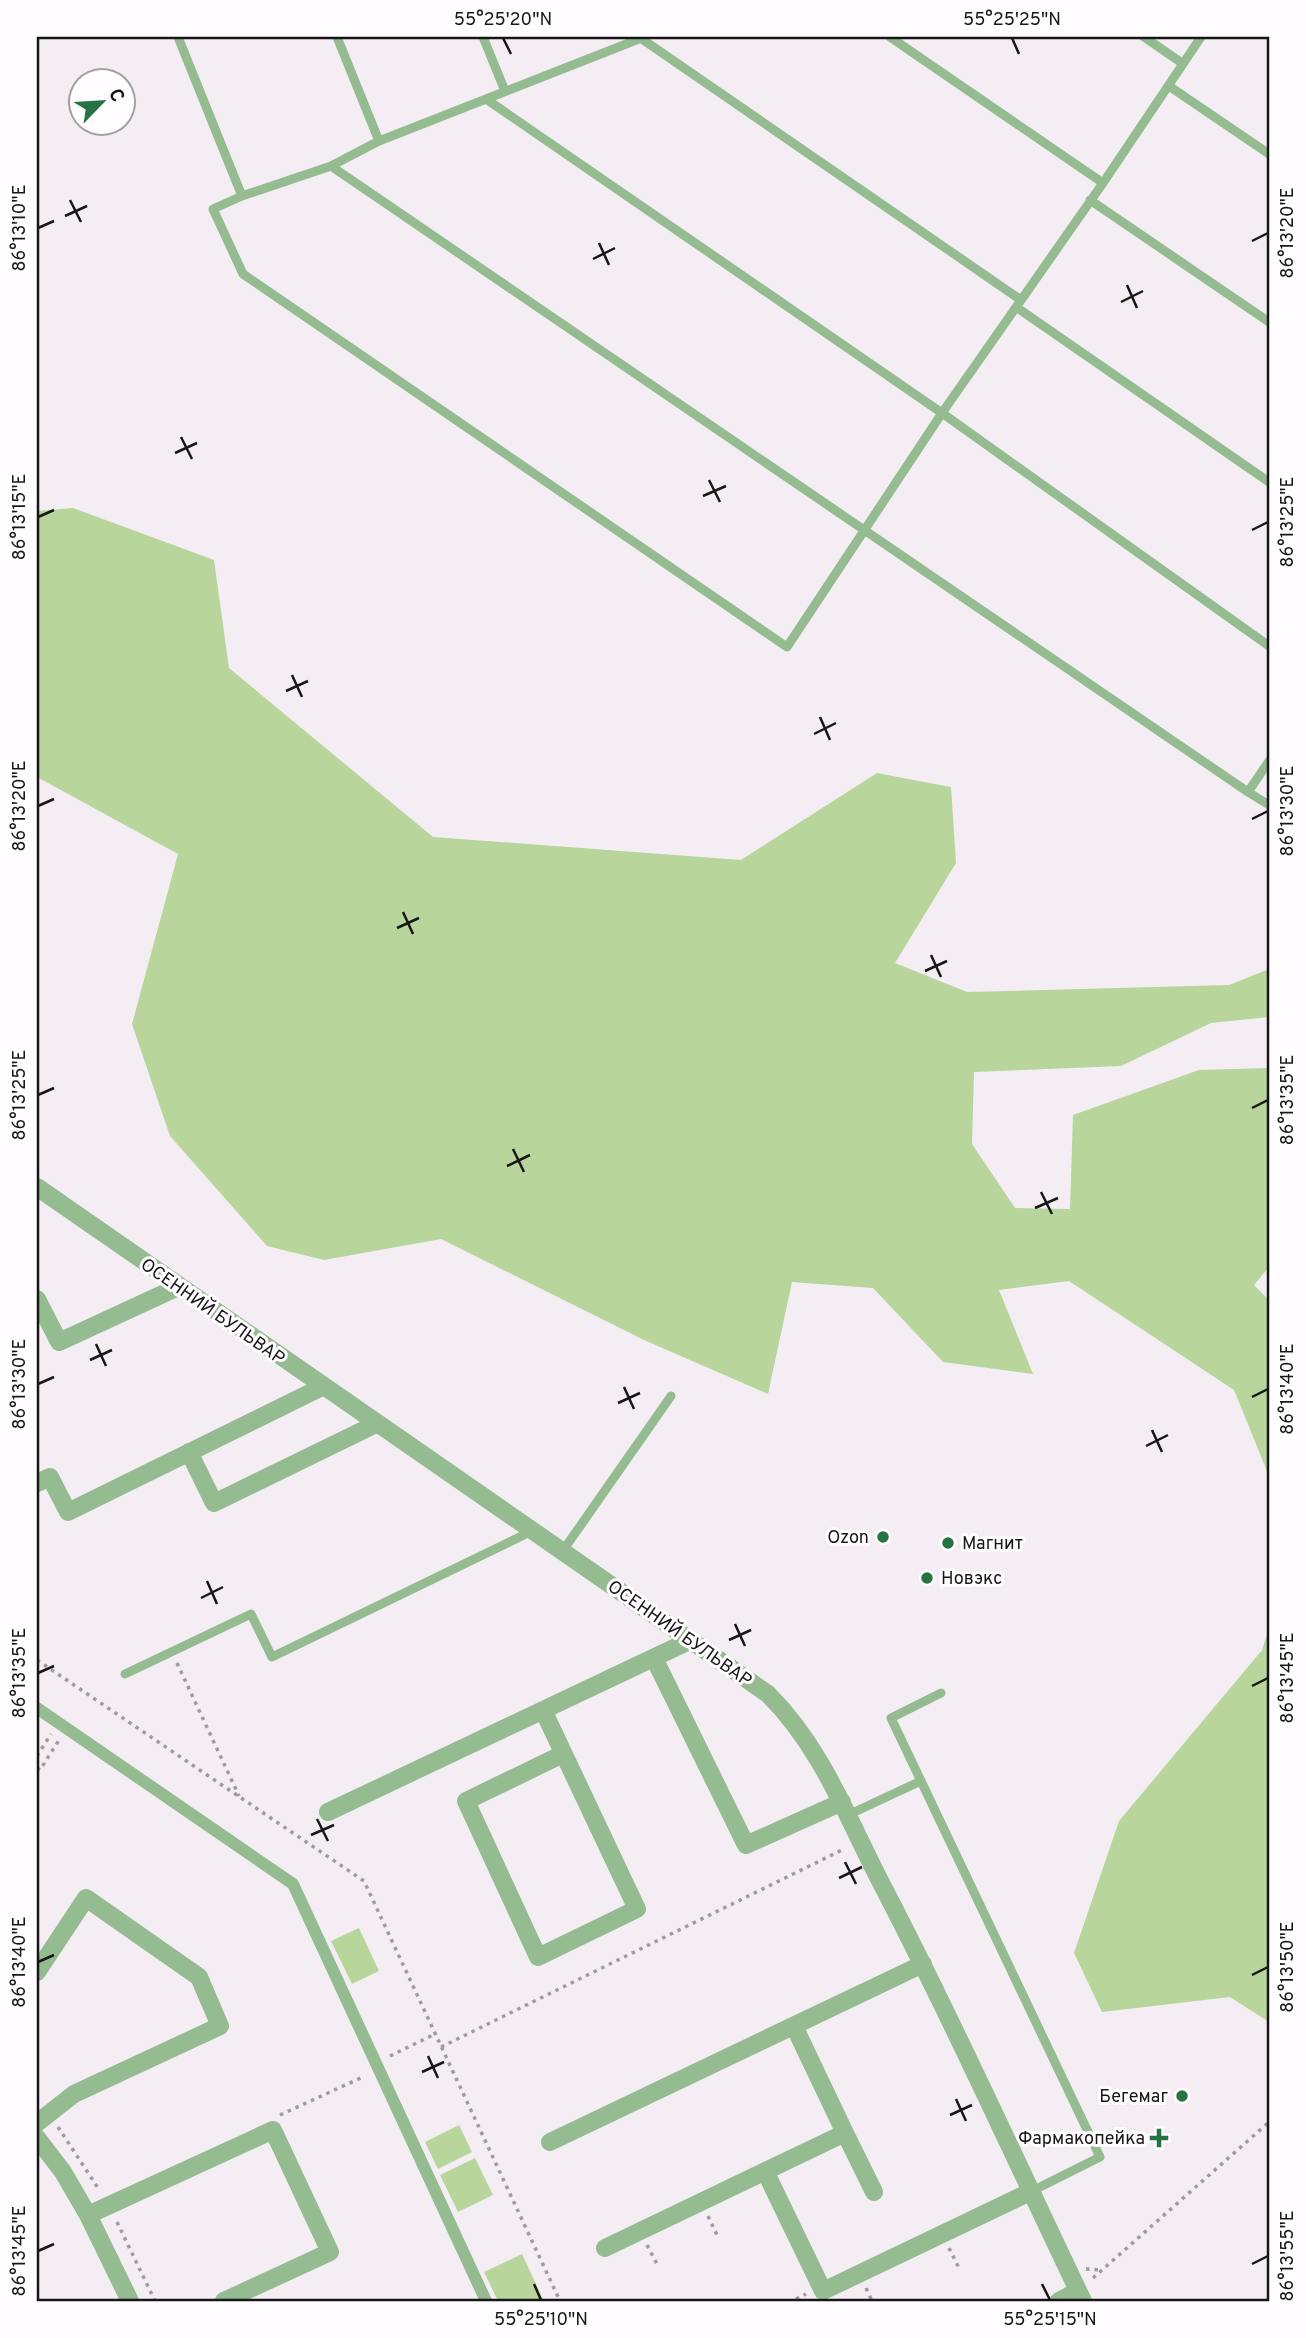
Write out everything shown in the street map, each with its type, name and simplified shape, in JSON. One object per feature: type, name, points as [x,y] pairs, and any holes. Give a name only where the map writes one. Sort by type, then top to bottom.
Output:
[{"type":"street","name":"ОСЕННИЙ БУЛЬВАР","points":[[37,1187],[322,1387],[768,1693],[789,1714],[809,1741],[923,1964],[1081,2296]]},
{"type":"street","points":[[37,1300],[60,1342],[178,1287]]},
{"type":"street","points":[[37,1483],[50,1476],[68,1512],[322,1387]]},
{"type":"street","points":[[189,1452],[214,1503],[376,1424]]},
{"type":"street","points":[[328,1812],[691,1640]]},
{"type":"street","points":[[654,1658],[746,1845],[845,1809]]},
{"type":"street","points":[[37,1708],[293,1884],[486,2301]]},
{"type":"street","points":[[543,1710],[564,1754],[637,1909],[538,1957],[466,1801],[564,1754]]},
{"type":"street","points":[[37,1972],[86,1898],[199,1976],[220,2026],[74,2094],[37,2123]]},
{"type":"street","points":[[550,2142],[923,1964]]},
{"type":"street","points":[[793,2026],[874,2192]]},
{"type":"street","points":[[88,2215],[273,2130],[330,2252],[224,2301]]},
{"type":"street","points":[[605,2248],[845,2133]]},
{"type":"street","points":[[37,2138],[63,2172],[88,2215],[130,2301]]},
{"type":"street","points":[[765,2171],[823,2291],[1032,2191]]},
{"type":"street","points":[[1059,2301],[1081,2296]]},
{"type":"lane","points":[[178,37],[242,196]]},
{"type":"lane","points":[[337,37],[379,141]]},
{"type":"lane","points":[[483,37],[505,91]]},
{"type":"lane","points":[[1201,37],[1103,183],[1090,200],[1018,303],[942,413],[787,647],[243,274],[213,209],[242,196],[331,166],[379,141],[641,37],[1018,303],[1269,482]]},
{"type":"lane","points":[[890,37],[1103,183]]},
{"type":"lane","points":[[1144,37],[1182,63]]},
{"type":"lane","points":[[1168,86],[1269,154]]},
{"type":"lane","points":[[486,99],[942,413],[1269,646]]},
{"type":"lane","points":[[331,166],[1269,805]]},
{"type":"lane","points":[[1090,200],[1269,322]]},
{"type":"lane","points":[[1248,792],[1269,761]]},
{"type":"lane","points":[[562,1552],[671,1396]]},
{"type":"lane","points":[[125,1674],[251,1614],[272,1657],[532,1531]]},
{"type":"lane","points":[[941,1693],[891,1718],[1100,2157],[1032,2191]]},
{"type":"lane","points":[[845,1809],[921,1781]]},
{"type":"path","points":[[172,1652],[240,1798]]},
{"type":"path","points":[[37,1655],[39,1661],[364,1881],[560,2301]]},
{"type":"path","points":[[37,1756],[63,1725]]},
{"type":"path","points":[[37,1768],[40,1770],[63,1725]]},
{"type":"path","points":[[441,2047],[860,1841]]},
{"type":"path","points":[[376,2063],[435,2035]]},
{"type":"path","points":[[1081,2296],[1269,2122]]},
{"type":"green space","points":[[73,508],[214,560],[229,668],[433,837],[741,860],[877,773],[951,787],[956,863],[895,963],[967,992],[1229,985],[1269,969],[1269,1017],[1211,1023],[1121,1066],[974,1072],[972,1144],[1015,1208],[1070,1209],[1073,1115],[1199,1070],[1269,1068],[1269,1267],[1254,1285],[1269,1300],[1269,1476],[1234,1390],[1069,1281],[999,1290],[1033,1374],[943,1362],[873,1288],[792,1282],[768,1394],[644,1340],[441,1239],[324,1260],[267,1246],[170,1136],[132,1024],[178,854],[37,777],[37,511]]},
{"type":"green space","points":[[1269,1628],[1269,2022],[1230,1997],[1102,2012],[1074,1953],[1119,1821],[1262,1650]]},
{"type":"green space","points":[[359,1928],[379,1971],[352,1984],[331,1941]]},
{"type":"green space","points":[[459,2125],[472,2152],[438,2169],[425,2142]]},
{"type":"green space","points":[[475,2158],[493,2195],[458,2212],[440,2175]]},
{"type":"green space","points":[[522,2254],[544,2301],[498,2301],[484,2272]]},
{"type":"place","name":"Ozon","points":[[883,1537]]},
{"type":"place","name":"Магнит","points":[[948,1543]]},
{"type":"place","name":"Новэкс","points":[[927,1578]]},
{"type":"place","name":"Бегемаг","points":[[1182,2096]]},
{"type":"place","name":"Фармакопейка","points":[[1159,2138]]}]
